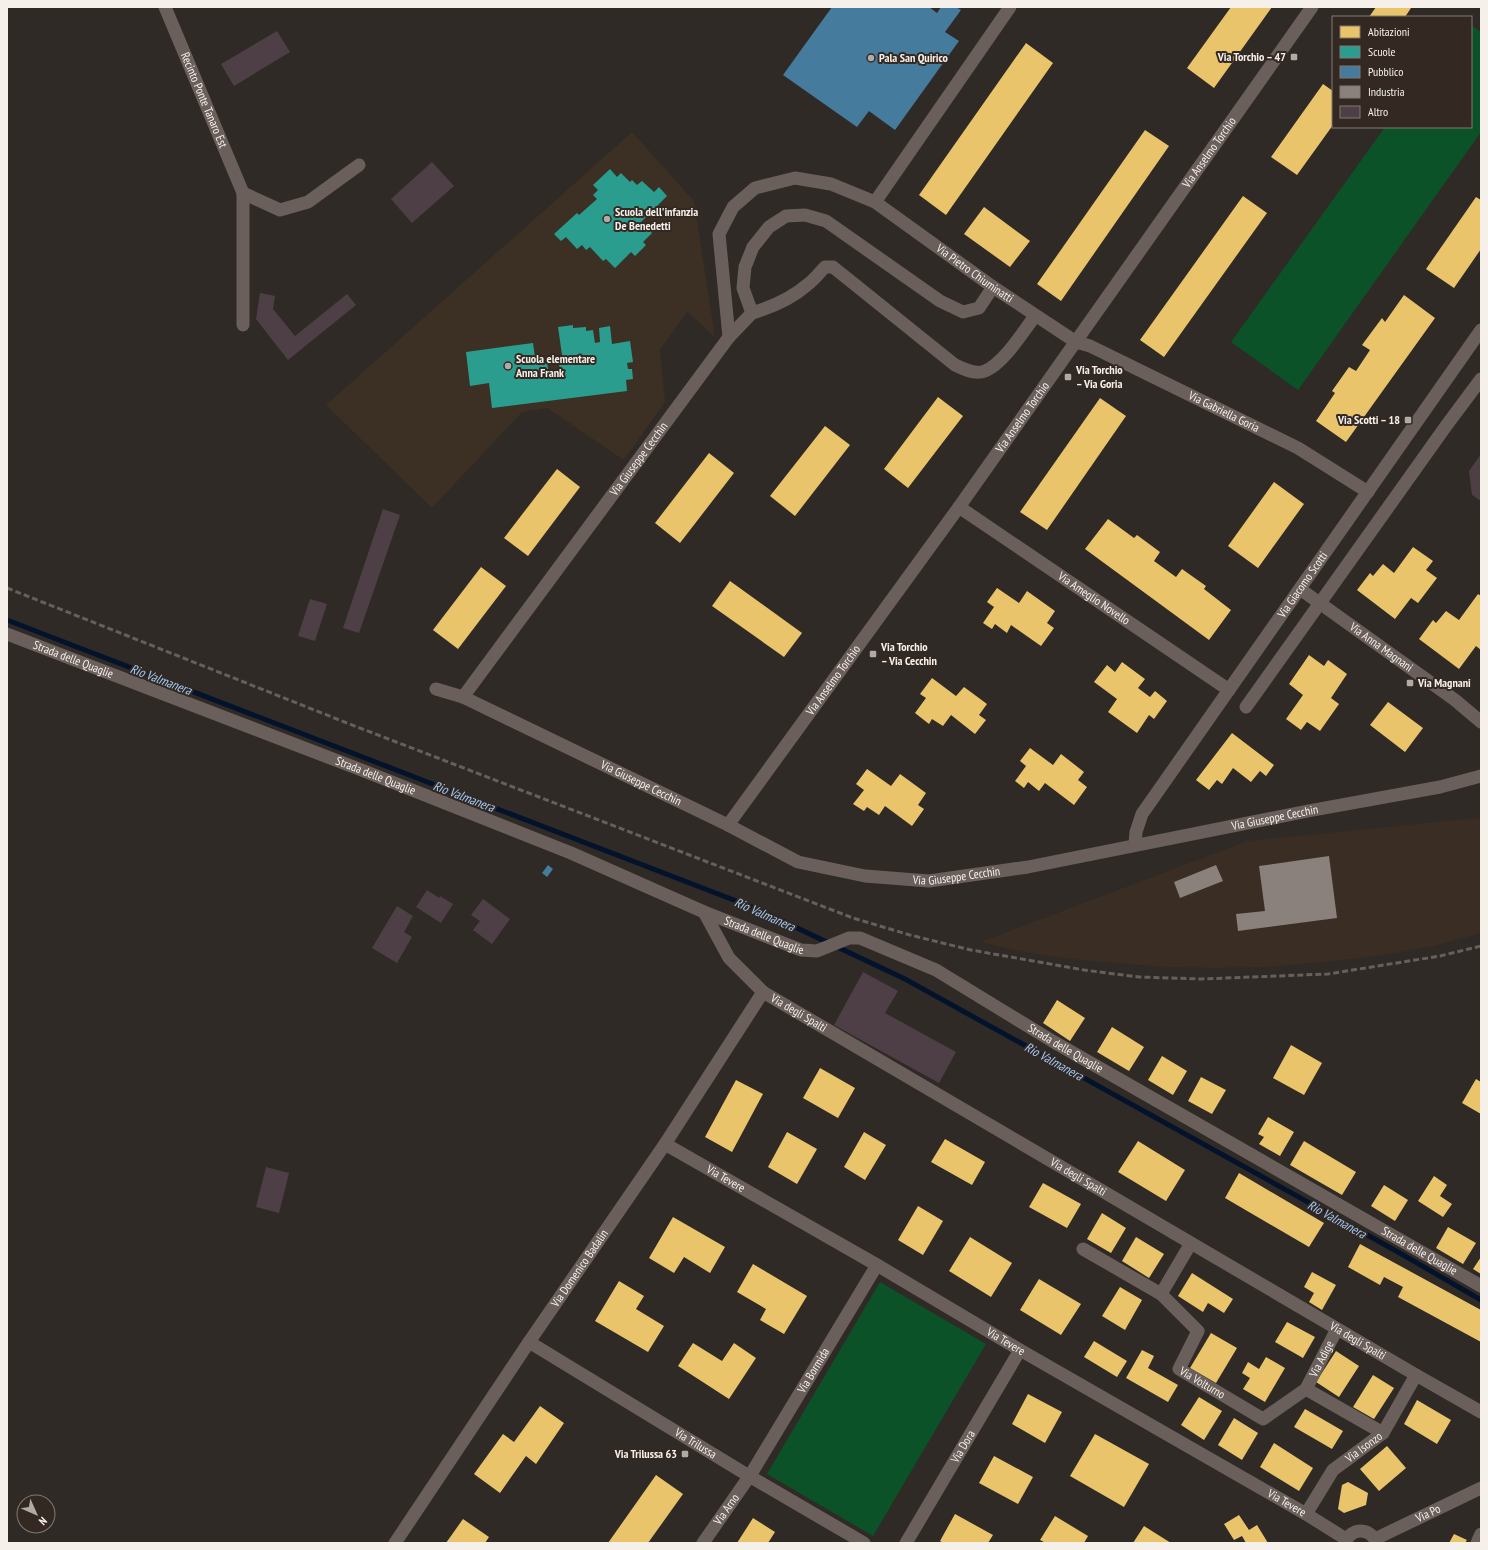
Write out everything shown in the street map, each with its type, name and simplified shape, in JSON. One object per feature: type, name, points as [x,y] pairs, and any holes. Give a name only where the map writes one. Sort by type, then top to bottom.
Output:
[{"type":"street","name":"Recinto Ponte Tanaro Est","points":[[165,7],[242,193],[243,325]]},
{"type":"street","points":[[875,202],[1010,7]]},
{"type":"street","name":"Via Anselmo Torchio","points":[[728,825],[959,507],[1312,7]]},
{"type":"street","points":[[242,193],[280,210],[308,202],[359,165]]},
{"type":"street","name":"Via Pietro Chiuminatti","points":[[729,337],[719,234],[733,207],[755,188],[795,178],[831,184],[875,202],[993,287],[1076,342]]},
{"type":"street","points":[[993,287],[979,308],[963,312],[940,301],[826,221],[805,215],[786,216],[769,227],[753,247],[744,268],[744,288],[752,313],[770,307],[791,297],[808,284],[825,267],[832,267],[955,365],[971,372],[984,372],[1001,360],[1035,316]]},
{"type":"street","name":"Via Giuseppe Cecchin","points":[[463,697],[729,337],[752,313]]},
{"type":"street","name":"Via Giacomo Scotti","points":[[1135,844],[1136,832],[1142,814],[1481,330]]},
{"type":"street","name":"Via Gabriella Goria","points":[[1076,342],[1090,346],[1298,448],[1368,492]]},
{"type":"street","points":[[1246,707],[1481,379]]},
{"type":"street","name":"Via Ameglio Novello","points":[[959,507],[1229,690]]},
{"type":"street","name":"Via Anna Magnani","points":[[1300,589],[1455,700],[1481,722]]},
{"type":"street","name":"Strada delle Quaglie","points":[[7,634],[359,769],[571,853],[704,912],[801,950],[817,951],[849,938],[860,938],[936,970],[1054,1042],[1481,1286]]},
{"type":"street","name":"Via Giuseppe Cecchin","points":[[436,689],[463,697],[728,825],[798,862],[865,876],[929,881],[1028,866],[1135,844],[1440,787],[1481,776]]},
{"type":"street","name":"Via degli Spalti","points":[[704,912],[728,958],[763,992],[1190,1244],[1481,1412]]},
{"type":"street","name":"Via Domenico Badalin","points":[[395,1543],[529,1342],[665,1144],[763,992]]},
{"type":"street","name":"Via Tevere","points":[[665,1144],[1306,1514],[1345,1541]]},
{"type":"street","points":[[1161,1294],[1190,1244]]},
{"type":"street","name":"Via Volturno","points":[[1083,1249],[1161,1294],[1198,1332],[1179,1369],[1263,1419],[1306,1389]]},
{"type":"street","name":"Via Bormida","points":[[749,1476],[877,1266]]},
{"type":"street","name":"Via Adige","points":[[1306,1389],[1338,1329]]},
{"type":"street","name":"Via Trilussa","points":[[529,1342],[749,1476],[864,1543]]},
{"type":"street","name":"Via Dora","points":[[906,1543],[1020,1350]]},
{"type":"street","name":"Via Isonzo","points":[[1306,1514],[1333,1470],[1382,1433],[1416,1375]]},
{"type":"street","points":[[1306,1389],[1382,1433]]},
{"type":"street","name":"Via Arno","points":[[703,1543],[749,1476]]},
{"type":"street","name":"Via Po","points":[[1345,1541],[1353,1532],[1363,1531],[1368,1532],[1376,1541],[1481,1488]]},
{"type":"street","points":[[1478,1543],[1481,1534]]},
{"type":"shaded area","points":[[632,132],[694,201],[715,337],[687,312],[660,350],[665,402],[624,460],[547,408],[522,412],[432,508],[326,405]]},
{"type":"shaded area","points":[[1477,818],[1481,820],[1481,933],[1434,946],[1377,956],[1322,962],[1266,967],[1215,968],[1164,967],[1070,959],[1018,951],[981,942],[1247,841]]},
{"type":"green space","points":[[1472,26],[1481,32],[1481,132],[1298,390],[1231,342],[1384,128],[1472,128]]},
{"type":"green space","points":[[880,1282],[986,1344],[873,1536],[767,1474]]},
{"type":"building: Abitazioni","points":[[1231,7],[1272,7],[1214,88],[1187,68]]},
{"type":"building: Abitazioni","points":[[1376,7],[1411,8],[1406,16],[1370,16]]},
{"type":"building: Abitazioni","points":[[1026,43],[1053,63],[946,215],[919,195]]},
{"type":"building: Abitazioni","points":[[1323,84],[1332,90],[1332,126],[1297,175],[1271,157]]},
{"type":"building: Abitazioni","points":[[1145,130],[1169,146],[1061,301],[1037,284]]},
{"type":"building: Abitazioni","points":[[1243,196],[1267,213],[1164,357],[1140,340]]},
{"type":"building: Abitazioni","points":[[1476,197],[1481,200],[1481,249],[1454,288],[1426,269]]},
{"type":"building: Abitazioni","points":[[984,207],[1030,241],[1010,267],[964,234]]},
{"type":"building: Abitazioni","points":[[1404,295],[1435,318],[1346,442],[1316,421],[1335,393],[1332,391],[1349,367],[1356,371],[1370,350],[1362,345],[1382,318],[1385,322]]},
{"type":"building: Abitazioni","points":[[938,397],[963,416],[908,488],[884,469]]},
{"type":"building: Abitazioni","points":[[1100,398],[1126,416],[1047,530],[1020,512]]},
{"type":"building: Abitazioni","points":[[825,426],[850,445],[795,516],[770,496]]},
{"type":"building: Abitazioni","points":[[709,453],[734,473],[680,543],[655,523]]},
{"type":"building: Abitazioni","points":[[557,469],[580,487],[528,556],[504,538]]},
{"type":"building: Abitazioni","points":[[1274,482],[1304,504],[1258,568],[1228,546]]},
{"type":"building: Abitazioni","points":[[1108,519],[1134,538],[1137,535],[1160,552],[1154,561],[1176,577],[1182,569],[1206,586],[1204,589],[1231,610],[1209,640],[1085,549]]},
{"type":"building: Abitazioni","points":[[1413,547],[1433,561],[1426,570],[1437,578],[1418,603],[1411,598],[1395,619],[1357,590],[1370,573],[1373,576],[1383,564],[1394,573]]},
{"type":"building: Abitazioni","points":[[481,567],[506,586],[458,649],[433,630]]},
{"type":"building: Abitazioni","points":[[730,581],[802,633],[784,657],[712,606]]},
{"type":"building: Abitazioni","points":[[997,588],[1019,603],[1027,591],[1055,611],[1047,623],[1054,628],[1041,646],[1011,625],[1007,633],[995,624],[992,629],[983,623],[994,607],[987,602]]},
{"type":"building: Abitazioni","points":[[1478,594],[1481,596],[1481,650],[1476,646],[1459,669],[1419,639],[1433,620],[1436,623],[1446,611],[1459,620]]},
{"type":"building: Abitazioni","points":[[1309,655],[1324,666],[1328,660],[1347,674],[1331,698],[1339,704],[1320,731],[1307,722],[1301,730],[1286,719],[1303,695],[1289,684]]},
{"type":"building: Abitazioni","points":[[1122,662],[1145,679],[1138,688],[1150,697],[1155,691],[1167,701],[1154,719],[1149,715],[1137,733],[1108,712],[1117,699],[1094,682],[1107,665],[1115,672]]},
{"type":"building: Abitazioni","points":[[932,678],[956,696],[964,687],[987,704],[979,715],[986,720],[975,734],[951,715],[943,726],[932,719],[929,724],[915,713],[926,698],[920,694]]},
{"type":"building: Abitazioni","points":[[1388,702],[1423,728],[1405,752],[1370,725]]},
{"type":"building: Abitazioni","points":[[1232,733],[1274,765],[1266,776],[1260,771],[1251,782],[1233,768],[1222,784],[1217,780],[1209,790],[1196,780]]},
{"type":"building: Abitazioni","points":[[1030,748],[1053,765],[1061,754],[1084,772],[1078,780],[1087,787],[1074,805],[1045,783],[1039,791],[1028,782],[1024,788],[1015,781],[1026,766],[1020,761]]},
{"type":"building: Abitazioni","points":[[867,769],[891,786],[900,774],[926,793],[918,805],[924,809],[912,826],[885,806],[879,815],[867,807],[864,811],[853,804],[864,790],[856,784]]},
{"type":"building: Abitazioni","points":[[1057,1000],[1085,1018],[1070,1041],[1043,1023]]},
{"type":"building: Abitazioni","points":[[1112,1027],[1144,1047],[1129,1071],[1097,1052]]},
{"type":"building: Abitazioni","points":[[1291,1045],[1322,1063],[1304,1095],[1273,1078]]},
{"type":"building: Abitazioni","points":[[1162,1056],[1187,1071],[1173,1095],[1148,1080]]},
{"type":"building: Abitazioni","points":[[820,1068],[855,1088],[838,1118],[803,1098]]},
{"type":"building: Abitazioni","points":[[1201,1077],[1226,1090],[1212,1114],[1188,1101]]},
{"type":"building: Abitazioni","points":[[1476,1079],[1481,1082],[1481,1114],[1462,1103]]},
{"type":"building: Abitazioni","points":[[736,1080],[763,1094],[732,1152],[705,1137]]},
{"type":"building: Abitazioni","points":[[1268,1117],[1294,1132],[1280,1156],[1259,1144],[1264,1137],[1258,1134]]},
{"type":"building: Abitazioni","points":[[787,1132],[817,1149],[797,1184],[768,1167]]},
{"type":"building: Abitazioni","points":[[864,1132],[886,1145],[865,1180],[844,1167]]},
{"type":"building: Abitazioni","points":[[945,1139],[985,1162],[972,1185],[931,1162]]},
{"type":"building: Abitazioni","points":[[1138,1141],[1185,1170],[1166,1201],[1118,1172]]},
{"type":"building: Abitazioni","points":[[1304,1141],[1356,1172],[1342,1195],[1290,1165]]},
{"type":"building: Abitazioni","points":[[1239,1173],[1324,1223],[1309,1247],[1225,1198]]},
{"type":"building: Abitazioni","points":[[1434,1176],[1447,1185],[1440,1196],[1452,1204],[1443,1217],[1418,1201]]},
{"type":"building: Abitazioni","points":[[1043,1183],[1081,1204],[1067,1228],[1029,1207]]},
{"type":"building: Abitazioni","points":[[1384,1185],[1408,1200],[1395,1221],[1371,1206]]},
{"type":"building: Abitazioni","points":[[918,1206],[943,1221],[923,1255],[898,1240]]},
{"type":"building: Abitazioni","points":[[1102,1213],[1126,1228],[1111,1253],[1087,1239]]},
{"type":"building: Abitazioni","points":[[673,1217],[725,1247],[710,1273],[684,1257],[674,1273],[649,1258]]},
{"type":"building: Abitazioni","points":[[1448,1227],[1476,1243],[1463,1264],[1436,1248]]},
{"type":"building: Abitazioni","points":[[970,1237],[1012,1263],[991,1297],[949,1271]]},
{"type":"building: Abitazioni","points":[[1136,1237],[1164,1254],[1149,1278],[1122,1261]]},
{"type":"building: Abitazioni","points":[[1360,1244],[1481,1310],[1481,1342],[1398,1297],[1403,1287],[1384,1277],[1380,1285],[1348,1267]]},
{"type":"building: Abitazioni","points":[[1481,1257],[1481,1274],[1473,1269]]},
{"type":"building: Abitazioni","points":[[753,1264],[807,1296],[784,1334],[760,1320],[766,1309],[737,1292]]},
{"type":"building: Abitazioni","points":[[1312,1272],[1336,1285],[1322,1310],[1309,1302],[1314,1293],[1304,1287]]},
{"type":"building: Abitazioni","points":[[1192,1273],[1233,1299],[1224,1313],[1208,1303],[1203,1312],[1178,1296]]},
{"type":"building: Abitazioni","points":[[1039,1279],[1081,1304],[1061,1335],[1020,1310]]},
{"type":"building: Abitazioni","points":[[619,1281],[644,1296],[636,1309],[664,1326],[648,1352],[595,1321]]},
{"type":"building: Abitazioni","points":[[1120,1287],[1142,1300],[1125,1330],[1102,1316]]},
{"type":"building: Abitazioni","points":[[1287,1322],[1315,1337],[1303,1358],[1275,1342]]},
{"type":"building: Abitazioni","points":[[1211,1333],[1237,1348],[1216,1383],[1190,1368]]},
{"type":"building: Abitazioni","points":[[1094,1341],[1127,1361],[1117,1377],[1084,1357]]},
{"type":"building: Abitazioni","points":[[693,1343],[722,1361],[734,1343],[756,1358],[729,1399],[678,1366]]},
{"type":"building: Abitazioni","points":[[1142,1350],[1154,1356],[1148,1368],[1178,1385],[1168,1402],[1126,1378]]},
{"type":"building: Abitazioni","points":[[1336,1351],[1359,1366],[1339,1397],[1316,1382]]},
{"type":"building: Abitazioni","points":[[1266,1357],[1285,1368],[1265,1402],[1243,1389],[1250,1378],[1242,1373],[1248,1362],[1259,1369]]},
{"type":"building: Abitazioni","points":[[1373,1375],[1394,1388],[1374,1419],[1353,1407]]},
{"type":"building: Abitazioni","points":[[1028,1394],[1062,1412],[1045,1443],[1012,1424]]},
{"type":"building: Abitazioni","points":[[1199,1397],[1222,1411],[1204,1440],[1181,1425]]},
{"type":"building: Abitazioni","points":[[1417,1400],[1451,1420],[1437,1444],[1404,1424]]},
{"type":"building: Abitazioni","points":[[540,1406],[564,1423],[536,1464],[526,1456],[500,1493],[474,1474],[503,1434],[514,1442]]},
{"type":"building: Abitazioni","points":[[1305,1409],[1343,1431],[1332,1449],[1294,1427]]},
{"type":"building: Abitazioni","points":[[1234,1418],[1258,1433],[1242,1460],[1218,1445]]},
{"type":"building: Abitazioni","points":[[1095,1434],[1149,1464],[1124,1507],[1070,1476]]},
{"type":"building: Abitazioni","points":[[1274,1443],[1313,1468],[1299,1491],[1260,1467]]},
{"type":"building: Abitazioni","points":[[1387,1446],[1406,1468],[1379,1491],[1360,1469]]},
{"type":"building: Abitazioni","points":[[994,1456],[1033,1477],[1018,1504],[979,1483]]},
{"type":"building: Abitazioni","points":[[656,1475],[683,1494],[648,1543],[608,1543]]},
{"type":"building: Abitazioni","points":[[1348,1482],[1368,1493],[1366,1505],[1344,1513],[1338,1509],[1342,1485]]},
{"type":"building: Abitazioni","points":[[955,1514],[993,1535],[988,1543],[943,1543],[940,1541]]},
{"type":"building: Abitazioni","points":[[1239,1515],[1249,1530],[1257,1525],[1268,1543],[1246,1543],[1242,1536],[1234,1540],[1224,1524]]},
{"type":"building: Abitazioni","points":[[1055,1516],[1088,1536],[1084,1543],[1046,1543],[1040,1540]]},
{"type":"building: Abitazioni","points":[[753,1518],[775,1532],[768,1543],[737,1543]]},
{"type":"building: Abitazioni","points":[[463,1519],[489,1537],[485,1543],[446,1543]]},
{"type":"building: Abitazioni","points":[[1144,1526],[1171,1543],[1133,1543]]},
{"type":"building: Abitazioni","points":[[1454,1534],[1467,1540],[1465,1543],[1449,1543]]},
{"type":"building: Scuole","name":"Scuola dell'infanzia De Benedetti","points":[[610,169],[617,177],[621,173],[630,182],[632,180],[637,185],[642,181],[654,192],[659,187],[667,196],[641,222],[652,233],[643,242],[646,245],[635,256],[631,252],[615,268],[606,259],[603,261],[590,247],[586,250],[582,245],[577,249],[566,237],[561,241],[554,234],[577,213],[579,215],[597,199],[593,195],[598,190],[593,185]]},
{"type":"building: Scuole","name":"Scuola elementare Anna Frank","points":[[573,325],[573,328],[586,327],[586,331],[593,330],[595,343],[600,342],[599,328],[610,326],[612,344],[630,341],[633,362],[627,363],[628,369],[632,369],[633,379],[626,380],[627,391],[492,408],[489,383],[470,386],[466,352],[533,343],[536,364],[547,362],[549,374],[560,373],[559,362],[563,362],[558,327]]},
{"type":"building: Pubblico","name":"Pala San Quirico","points":[[832,7],[929,7],[937,13],[941,7],[956,7],[961,10],[945,32],[959,41],[895,130],[869,111],[857,127],[783,75]]},
{"type":"building: Pubblico","points":[[548,865],[553,869],[547,877],[542,873]]},
{"type":"building: Industria","points":[[1329,856],[1337,918],[1238,931],[1236,914],[1265,911],[1259,866]]},
{"type":"building: Industria","points":[[1216,865],[1223,881],[1180,898],[1174,882]]},
{"type":"building: Altro","points":[[277,31],[290,52],[234,86],[221,64]]},
{"type":"building: Altro","points":[[432,162],[454,186],[412,223],[391,199]]},
{"type":"building: Altro","points":[[260,293],[275,296],[273,309],[295,336],[347,294],[356,305],[288,360],[256,319]]},
{"type":"building: Altro","points":[[1481,454],[1481,501],[1472,495],[1469,471]]},
{"type":"building: Altro","points":[[383,509],[400,515],[359,633],[343,628]]},
{"type":"building: Altro","points":[[310,599],[327,604],[315,641],[298,636]]},
{"type":"building: Altro","points":[[427,890],[439,898],[440,896],[453,904],[441,923],[416,907]]},
{"type":"building: Altro","points":[[483,899],[510,919],[492,944],[473,930],[480,921],[471,915]]},
{"type":"building: Altro","points":[[397,906],[413,916],[404,932],[412,937],[397,963],[372,948]]},
{"type":"building: Altro","points":[[863,972],[898,991],[885,1013],[956,1052],[939,1083],[834,1025]]},
{"type":"building: Altro","points":[[266,1167],[289,1173],[279,1213],[256,1207]]},
{"type":"waterway","name":"Rio Valmanera","points":[[7,620],[757,909],[905,979],[1398,1252],[1481,1300]]},
{"type":"railway","points":[[7,588],[347,723],[853,918],[910,935],[971,950],[1084,970],[1139,977],[1201,979],[1328,974],[1440,956],[1481,946]]},
{"type":"place","name":"Via Torchio – 47","points":[[1294,57]]},
{"type":"place","name":"Pala San Quirico","points":[[871,58]]},
{"type":"place","name":"Scuola dell'infanzia De Benedetti","points":[[607,219]]},
{"type":"place","name":"Scuola elementare Anna Frank","points":[[508,366]]},
{"type":"place","name":"Via Torchio – Via Goria","points":[[1068,377]]},
{"type":"place","name":"Via Scotti – 18","points":[[1408,420]]},
{"type":"place","name":"Via Torchio – Via Cecchin","points":[[873,654]]},
{"type":"place","name":"Via Magnani","points":[[1410,683]]},
{"type":"place","name":"Via Trilussa 63","points":[[685,1454]]}]
